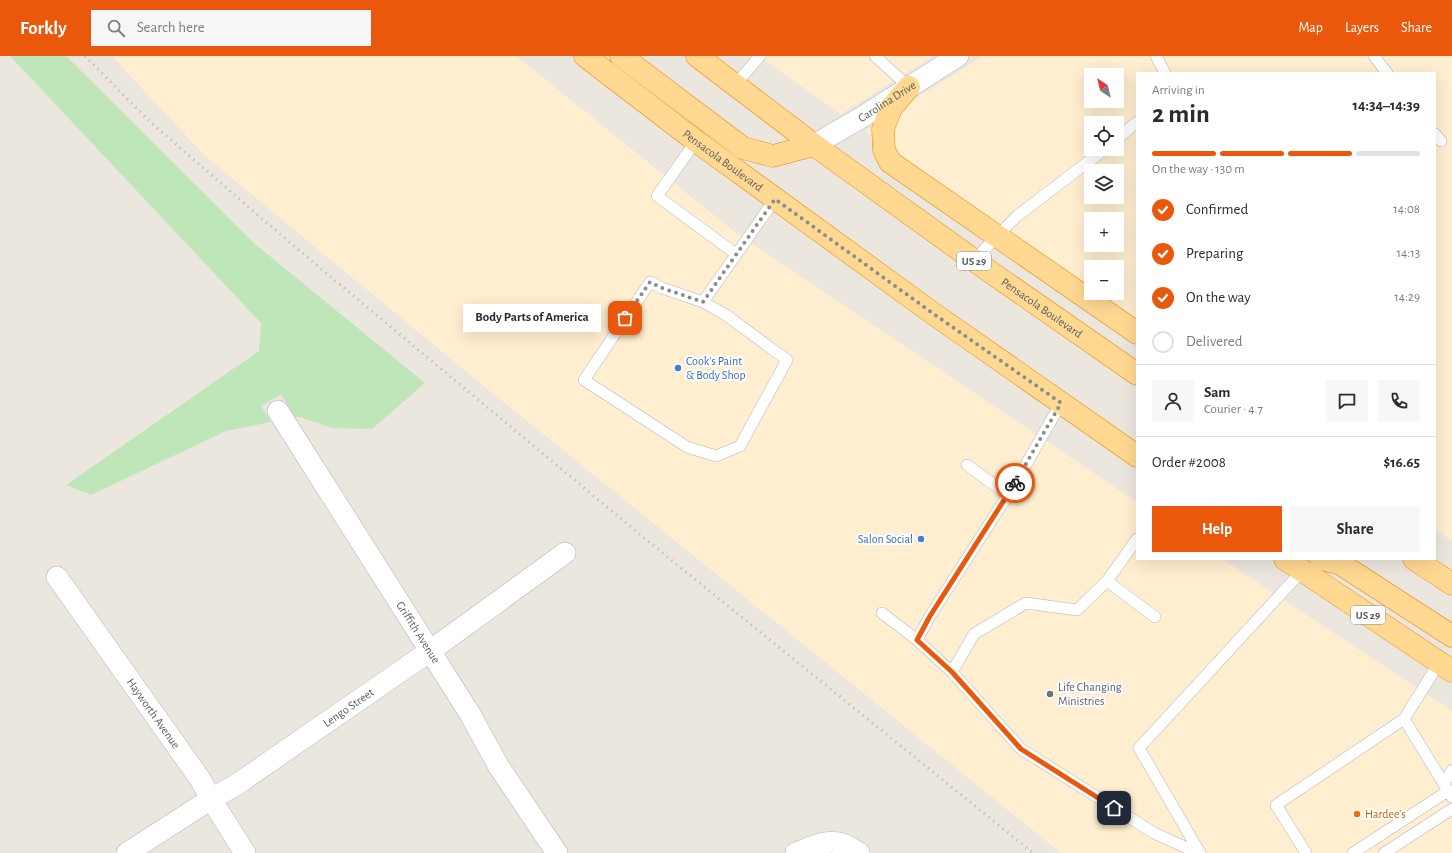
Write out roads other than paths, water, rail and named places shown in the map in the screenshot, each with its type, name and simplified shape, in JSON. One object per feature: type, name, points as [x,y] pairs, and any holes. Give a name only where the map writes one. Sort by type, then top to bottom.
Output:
[{"type":"highway","name":"Pensacola Boulevard","points":[[585,56],[775,199],[931,312],[1136,455]]},
{"type":"highway","points":[[621,56],[744,148],[773,156],[814,145]]},
{"type":"highway","name":"Pensacola Boulevard","points":[[697,56],[814,145],[974,260],[1136,373]]},
{"type":"highway","points":[[909,87],[891,108],[883,129],[884,150],[890,162],[1136,332]]},
{"type":"highway","points":[[1326,560],[1339,563],[1452,636]]},
{"type":"highway","points":[[1416,560],[1451,582]]},
{"type":"highway","points":[[1435,560],[1451,582]]},
{"type":"highway","name":"US 29","points":[[1293,565],[1446,667]]},
{"type":"street","name":"Carolina Drive","points":[[814,145],[864,116],[958,56]]},
{"type":"street","name":"Griffith Avenue","points":[[278,412],[470,714],[499,767],[558,853]]},
{"type":"street","name":"Lengo Street","points":[[127,853],[211,799],[236,785],[430,651],[565,553]]},
{"type":"street","name":"Hayworth Avenue","points":[[57,577],[200,778],[211,799],[245,853]]},
{"type":"street","points":[[796,853],[818,844],[833,842],[850,846],[859,853]]},
{"type":"lane","points":[[735,85],[760,56]]},
{"type":"lane","points":[[874,56],[909,87]]},
{"type":"lane","points":[[1156,56],[1164,72]]},
{"type":"lane","points":[[1374,56],[1386,72]]},
{"type":"lane","points":[[1124,133],[1136,123]]},
{"type":"lane","points":[[696,141],[657,196],[736,254]]},
{"type":"lane","points":[[974,260],[1016,216],[1096,156]]},
{"type":"lane","points":[[703,302],[775,199]]},
{"type":"lane","points":[[650,282],[662,288],[703,302],[726,315],[786,360],[740,446],[716,456],[687,447],[584,380],[650,282]]},
{"type":"lane","points":[[917,640],[930,616],[1008,495],[1061,403]]},
{"type":"lane","points":[[967,465],[1008,495]]},
{"type":"lane","points":[[952,672],[974,634],[1026,603],[1077,610],[1107,581],[1136,540]]},
{"type":"lane","points":[[1199,853],[1139,748],[1293,565]]},
{"type":"lane","points":[[1107,581],[1155,617]]},
{"type":"lane","points":[[882,613],[917,640],[952,672],[1021,749],[1154,833],[1199,853]]},
{"type":"lane","points":[[1306,853],[1276,805],[1404,719],[1446,667]]},
{"type":"lane","points":[[1404,719],[1448,791]]},
{"type":"lane","points":[[1353,853],[1448,791],[1452,770]]},
{"type":"lane","points":[[1384,853],[1452,809]]},
{"type":"railway","points":[[85,56],[147,119],[320,268],[649,542],[1033,853]]},
{"type":"place","name":"Body Parts of America","points":[[625,318]]},
{"type":"place","name":"Cook's Paint & Body Shop","points":[[678,368]]},
{"type":"place","name":"Salon Social","points":[[921,539]]},
{"type":"place","name":"Life Changing Ministries","points":[[1050,694]]},
{"type":"place","name":"Hardee's","points":[[1357,814]]}]
